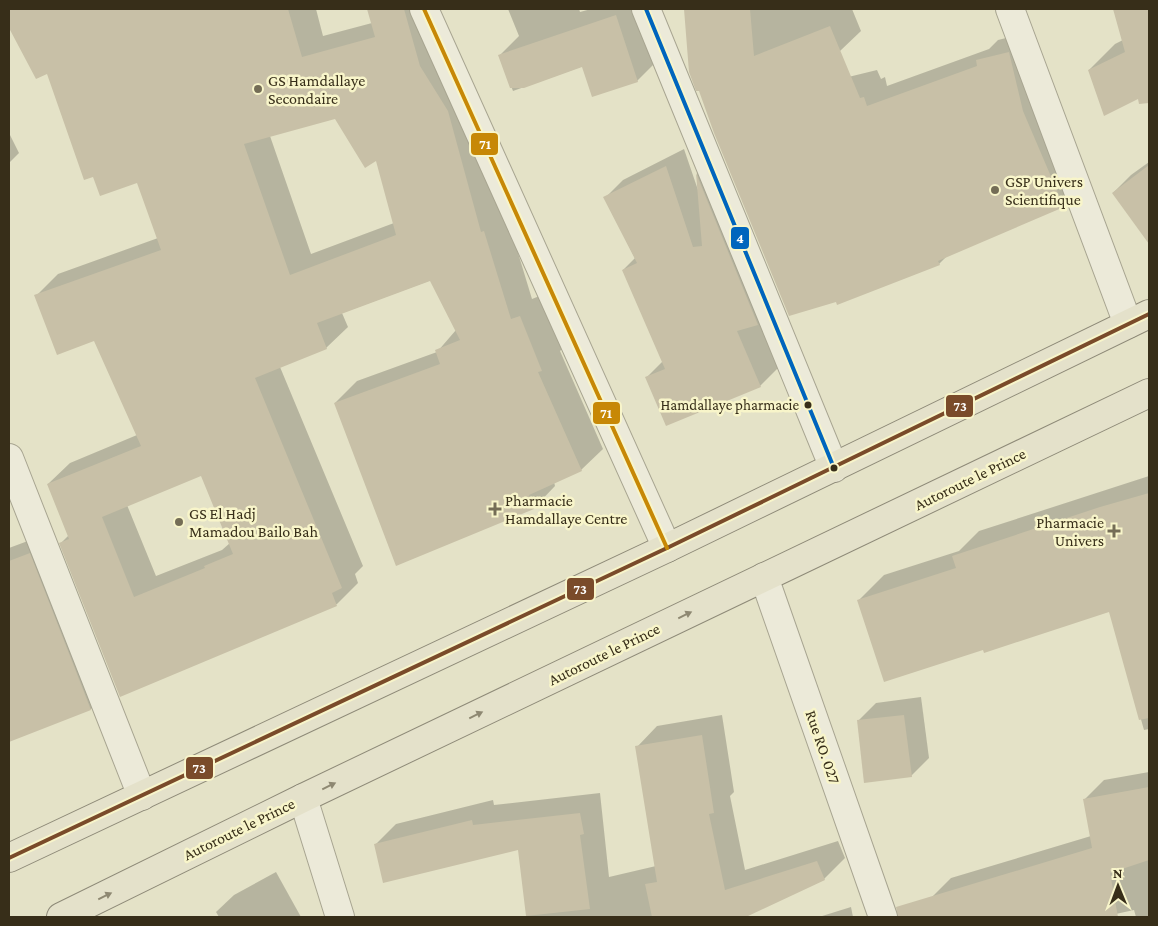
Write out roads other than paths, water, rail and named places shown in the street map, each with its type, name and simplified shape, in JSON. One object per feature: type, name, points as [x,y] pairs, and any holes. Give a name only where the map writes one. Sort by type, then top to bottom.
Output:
[{"type":"main road","points":[[9,858],[667,548],[1139,319]]},
{"type":"main road","name":"Autoroute le Prince","points":[[61,917],[303,798],[1149,393]]},
{"type":"street","points":[[424,9],[667,548]]},
{"type":"street","points":[[646,9],[834,468]]},
{"type":"street","points":[[1010,9],[1139,319]]},
{"type":"street","points":[[9,458],[142,796]]},
{"type":"street","name":"Rue RO. 027","points":[[764,578],[883,917]]},
{"type":"street","points":[[303,798],[340,917]]},
{"type":"place","name":"GS Hamdallaye Secondaire","points":[[258,89]]},
{"type":"place","name":"GSP Univers Scientifique","points":[[995,190]]},
{"type":"place","name":"Hamdallaye pharmacie","points":[[808,405]]},
{"type":"place","name":"Pharmacie Hamdallaye Centre","points":[[495,509]]},
{"type":"place","name":"GS El Hadj Mamadou Bailo Bah","points":[[179,522]]},
{"type":"place","name":"Pharmacie Univers","points":[[1114,531]]}]
